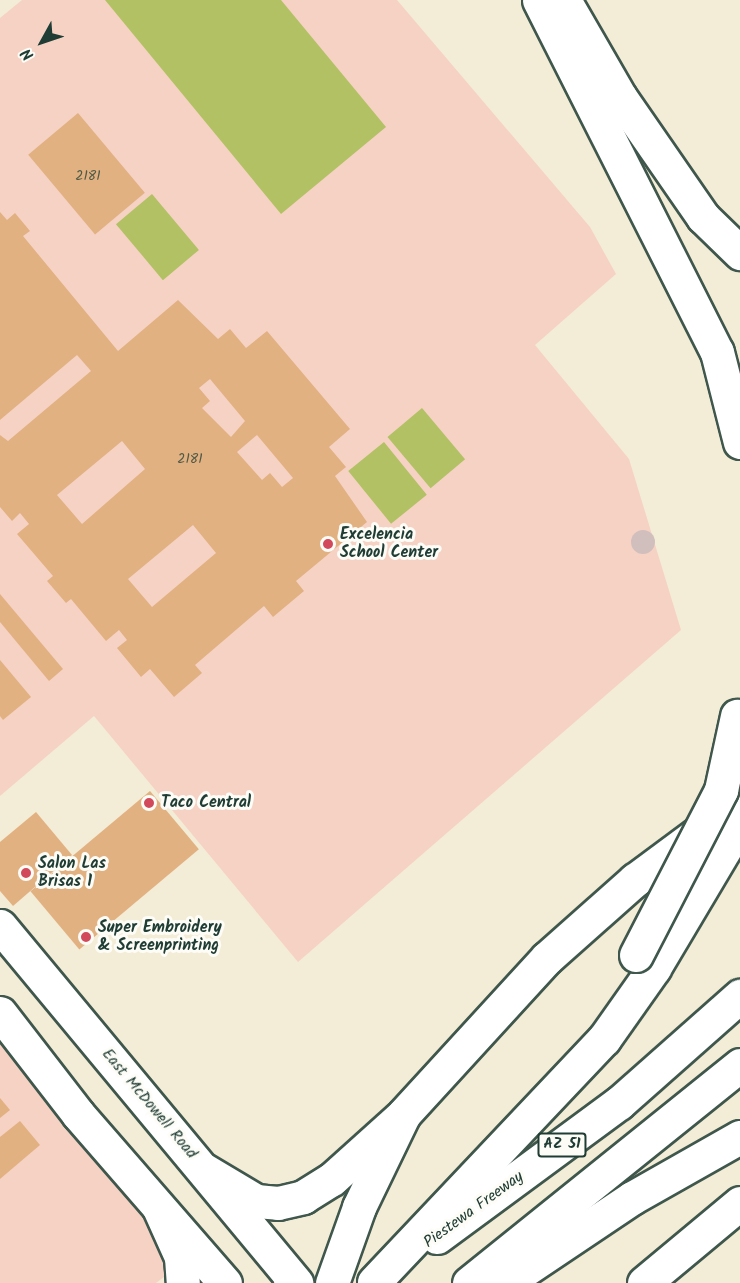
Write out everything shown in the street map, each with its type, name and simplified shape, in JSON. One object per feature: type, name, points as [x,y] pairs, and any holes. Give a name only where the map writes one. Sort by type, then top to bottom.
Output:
[{"type":"main road","points":[[539,0],[717,352],[740,442]]},
{"type":"main road","points":[[564,0],[620,97],[703,217],[740,253]]},
{"type":"main road","points":[[503,1148],[636,955],[721,790],[739,708]]},
{"type":"main road","points":[[204,1170],[256,1201],[303,1197],[332,1179],[404,1115],[547,958],[635,880],[740,801]]},
{"type":"main road","points":[[373,1282],[503,1148],[604,1039],[696,899],[740,823]]},
{"type":"main road","name":"East McDowell Road","points":[[0,926],[204,1170],[292,1280]]},
{"type":"main road","name":"Piestewa Freeway","points":[[373,1282],[619,1103],[740,996]]},
{"type":"main road","points":[[0,1013],[159,1208],[225,1283]]},
{"type":"main road","points":[[625,1159],[740,1048]]},
{"type":"main road","name":"AZ 51","points":[[470,1283],[740,1065]]},
{"type":"main road","points":[[332,1283],[359,1207],[404,1115]]},
{"type":"main road","points":[[698,1164],[740,1137]]},
{"type":"main road","points":[[505,1283],[632,1198],[698,1164],[740,1147]]},
{"type":"main road","points":[[644,1283],[740,1203]]},
{"type":"main road","points":[[159,1208],[181,1257],[183,1283]]},
{"type":"shaded area","name":"Excelencia School Center","points":[[22,0],[397,0],[590,227],[616,274],[535,345],[629,459],[681,630],[298,962],[94,716],[0,796],[0,18]]},
{"type":"shaded area","points":[[643,530],[648,531],[654,537],[654,547],[648,553],[643,554],[638,553],[632,547],[631,542],[632,537],[638,531]]},
{"type":"shaded area","points":[[0,1040],[158,1233],[177,1267],[156,1283],[0,1283]]},
{"type":"green space","points":[[105,0],[281,0],[386,127],[281,214]]},
{"type":"green space","points":[[152,194],[199,250],[163,280],[116,224]]},
{"type":"green space","points":[[422,408],[465,459],[431,488],[388,437]]},
{"type":"green space","points":[[384,442],[427,495],[391,524],[348,471]]},
{"type":"building","points":[[78,113],[145,193],[95,234],[28,155]]},
{"type":"building","points":[[0,212],[7,220],[15,213],[30,231],[23,236],[118,351],[178,300],[218,339],[230,329],[246,348],[267,331],[350,429],[329,447],[346,467],[335,476],[367,522],[296,581],[304,591],[273,617],[264,606],[195,665],[202,673],[174,697],[150,669],[141,677],[117,648],[127,640],[119,630],[106,641],[71,599],[66,603],[47,581],[53,576],[17,534],[29,524],[20,513],[12,521],[0,507],[0,435],[8,441],[91,371],[77,355],[0,420]],"holes":[[[210,379],[245,421],[231,437],[202,408],[210,401],[199,388]],[[257,435],[293,478],[282,487],[270,473],[262,480],[237,452]],[[122,441],[145,469],[82,524],[57,495]],[[193,525],[216,553],[152,607],[128,579]]]},
{"type":"building","points":[[0,594],[63,669],[49,681],[0,622]]},
{"type":"building","points":[[0,660],[31,697],[3,720],[0,716]]},
{"type":"building","points":[[150,791],[199,849],[79,949],[30,891]]},
{"type":"building","name":"Salon Las Brisas 1","points":[[36,812],[72,855],[13,906],[0,891],[0,842]]},
{"type":"building","points":[[0,1098],[10,1110],[0,1118]]},
{"type":"building","points":[[20,1121],[40,1145],[0,1179],[0,1137]]},
{"type":"place","name":"Excelencia School Center","points":[[328,544]]},
{"type":"place","name":"Taco Central","points":[[149,803]]},
{"type":"place","name":"Salon Las Brisas 1","points":[[26,873]]},
{"type":"place","name":"Super Embroidery & Screenprinting","points":[[86,937]]}]
